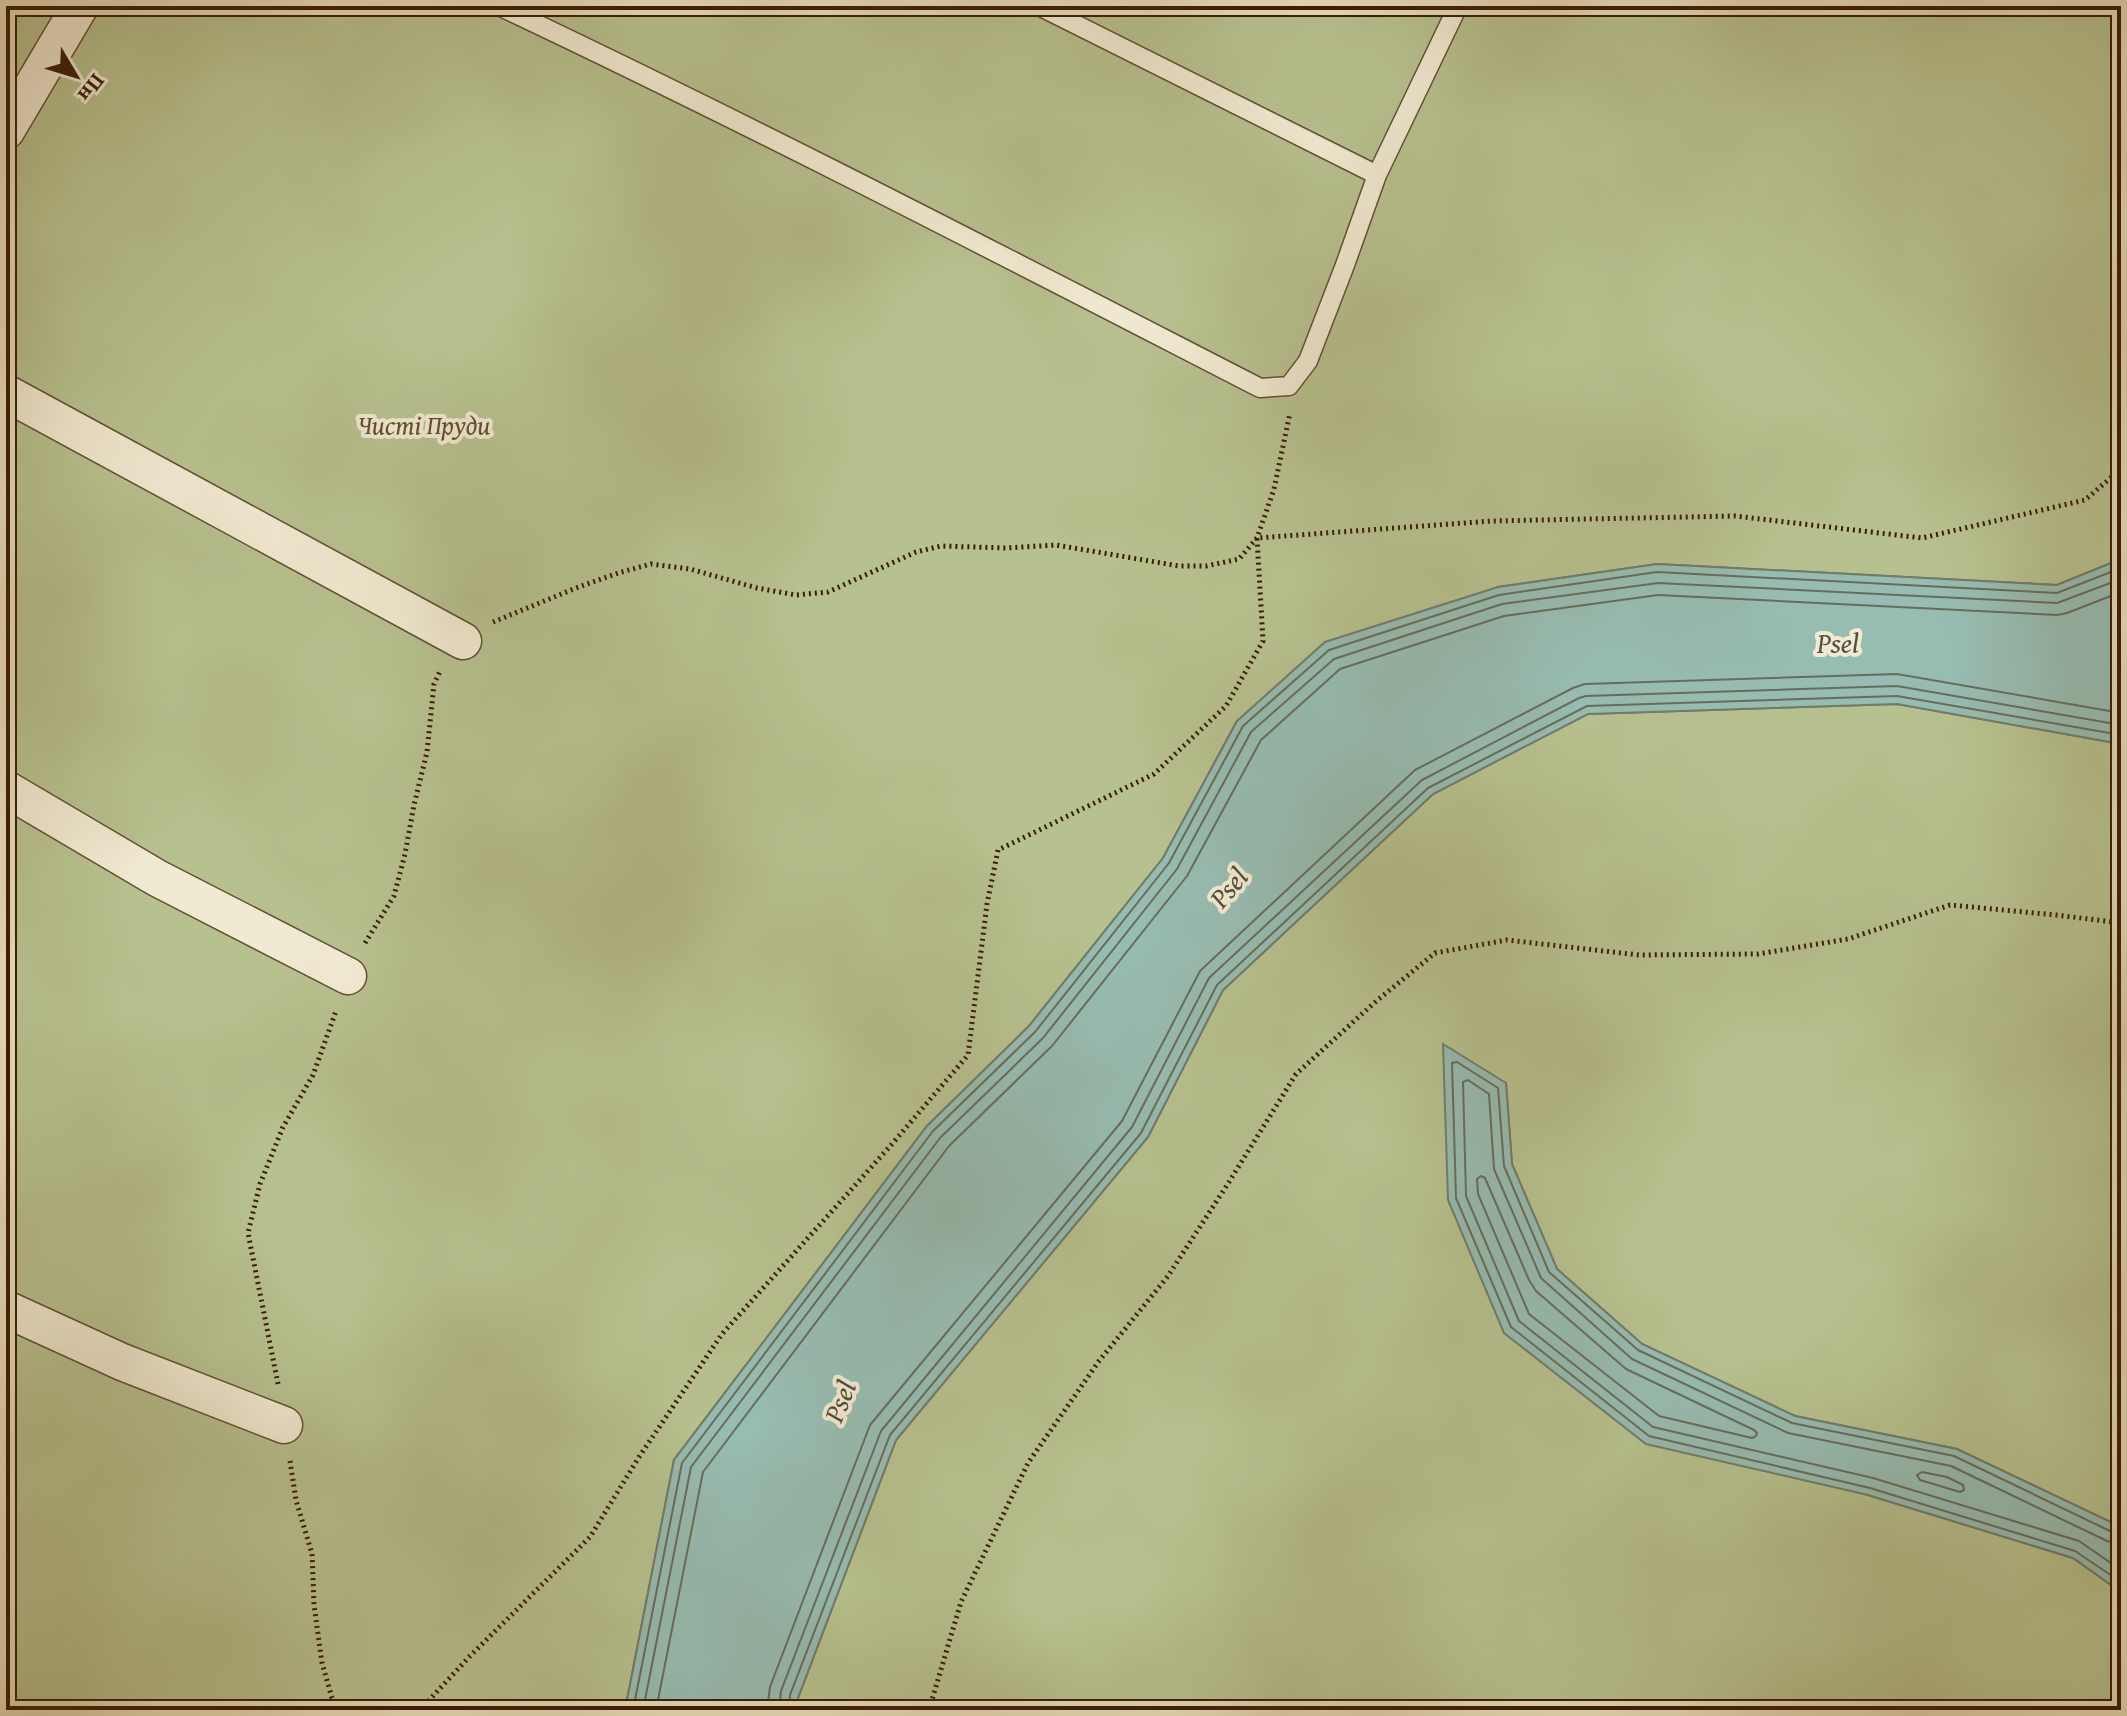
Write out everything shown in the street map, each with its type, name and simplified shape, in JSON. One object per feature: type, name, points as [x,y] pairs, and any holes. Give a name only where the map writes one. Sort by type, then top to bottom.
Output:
[{"type":"street","points":[[6,131],[80,6]]},
{"type":"street","points":[[6,393],[463,641]]},
{"type":"street","points":[[6,789],[157,878],[348,976]]},
{"type":"street","points":[[6,1309],[122,1362],[284,1425]]},
{"type":"lane","points":[[499,6],[978,243],[1260,388],[1289,386],[1308,361],[1377,175],[1458,6]]},
{"type":"lane","points":[[1039,6],[1377,175]]},
{"type":"path","points":[[338,1710],[322,1663],[314,1605],[312,1554],[296,1500],[275,1367],[248,1233],[260,1184],[283,1127],[313,1075],[348,976],[394,896],[427,752],[434,684],[445,659],[483,626],[604,578],[651,564],[690,569],[757,588],[796,595],[828,592],[916,552],[941,546],[1006,548],[1056,545],[1179,566],[1206,566],[1239,559],[1257,538],[1274,489],[1287,432],[1289,386]]},
{"type":"path","points":[[1257,538],[1492,521],[1735,516],[1922,538],[2085,500],[2121,469]]},
{"type":"path","points":[[420,1710],[590,1537],[639,1457],[722,1334],[968,1055],[987,904],[998,850],[1154,774],[1226,706],[1263,641],[1257,538]]},
{"type":"path","points":[[929,1710],[961,1602],[1028,1463],[1099,1361],[1168,1276],[1296,1074],[1435,953],[1507,940],[1639,955],[1758,954],[1848,939],[1950,905],[2121,923]]},
{"type":"green space","name":"Чисті Пруди","points":[[6,6],[2121,6],[2121,559],[2057,585],[1657,564],[1498,587],[1237,721],[1163,858],[1029,1026],[927,1126],[674,1460],[625,1710],[6,1710]]},
{"type":"green space","points":[[1897,704],[2121,744],[2121,1527],[1957,1449],[1795,1416],[1642,1344],[1557,1269],[1512,1164],[1506,1083],[1504,1333],[1868,1495],[2073,1558],[2121,1592],[2121,1710],[797,1710],[798,1698],[896,1440],[1148,1137],[1223,990],[1433,794],[1587,714]]},
{"type":"water","name":"Psel","points":[[2121,559],[2121,744],[1897,704],[1588,714],[1433,794],[1223,990],[1148,1137],[896,1440],[798,1698],[797,1710],[625,1710],[674,1460],[927,1126],[1029,1026],[1163,858],[1237,721],[1325,642],[1498,587],[1657,564],[2057,585]]},
{"type":"water","points":[[1443,1044],[1506,1083],[1512,1164],[1557,1269],[1642,1344],[1795,1416],[1957,1449],[2121,1527],[2121,1592],[2073,1558],[1868,1495],[1646,1444],[1504,1333],[1448,1200]]}]
